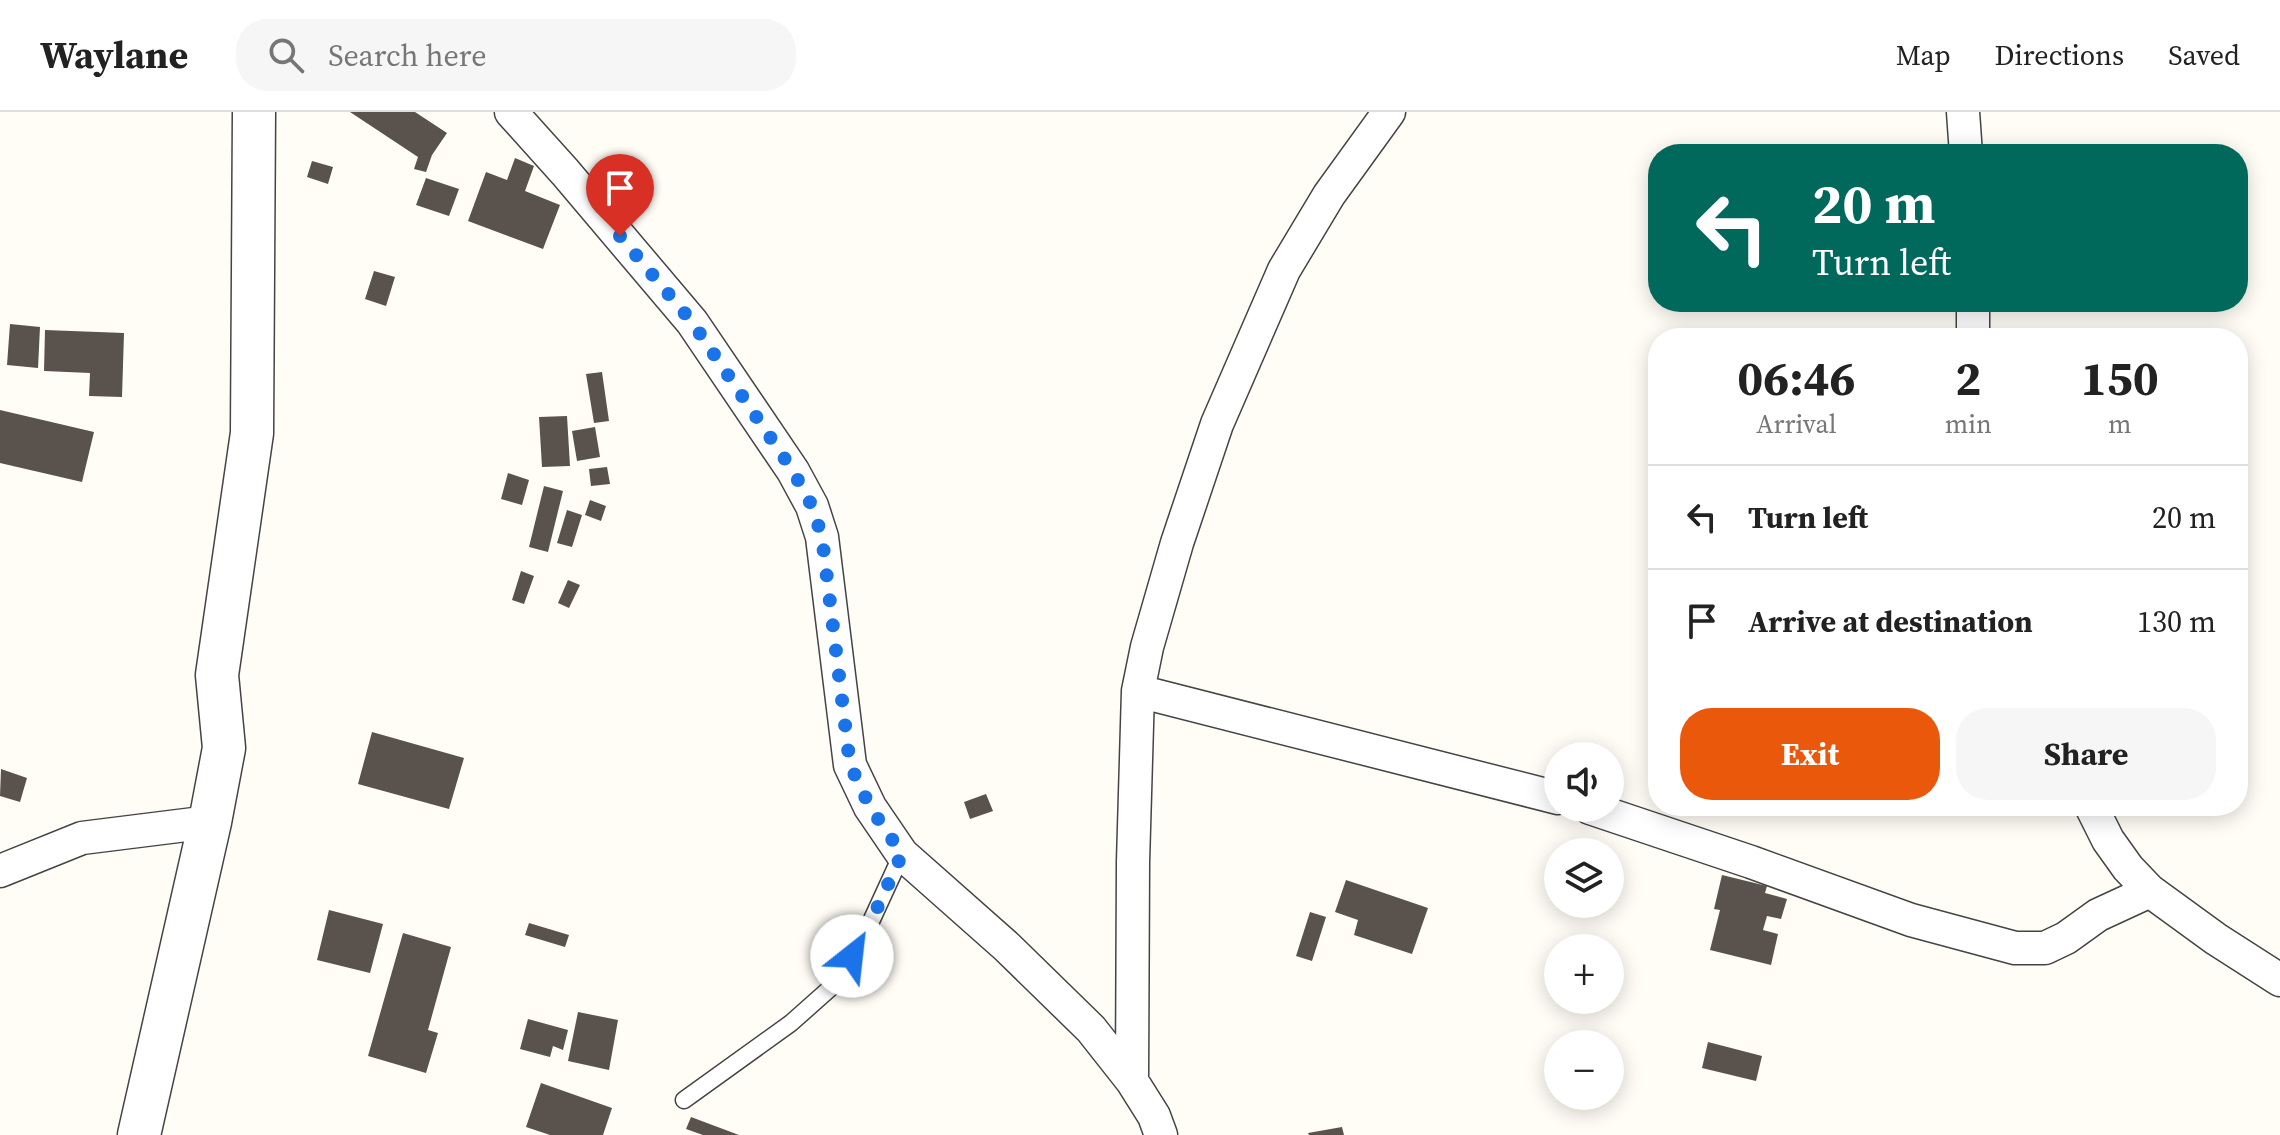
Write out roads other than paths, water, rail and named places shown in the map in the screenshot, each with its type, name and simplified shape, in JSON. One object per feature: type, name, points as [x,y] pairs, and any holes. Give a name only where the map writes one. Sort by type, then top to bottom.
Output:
[{"type":"street","points":[[139,1135],[224,748],[217,675],[252,433],[254,112]]},
{"type":"street","points":[[511,112],[692,322],[793,471],[812,506],[826,561],[850,765],[870,807],[902,854],[1028,967],[1091,1029],[1132,1081],[1154,1116],[1161,1135]]},
{"type":"street","points":[[1132,1081],[1138,691],[1147,647],[1177,543],[1217,424],[1284,270],[1329,195],[1389,112]]},
{"type":"street","points":[[1963,112],[1965,144]]},
{"type":"street","points":[[1138,691],[1544,794]]},
{"type":"street","points":[[2097,816],[2128,868],[2150,891],[2280,980]]},
{"type":"street","points":[[1624,819],[1911,920],[2015,948],[2045,948],[2066,938],[2098,915],[2150,891]]},
{"type":"street","points":[[0,871],[82,838],[210,822]]},
{"type":"lane","points":[[684,1100],[791,1023],[836,983],[868,928],[902,854]]}]
